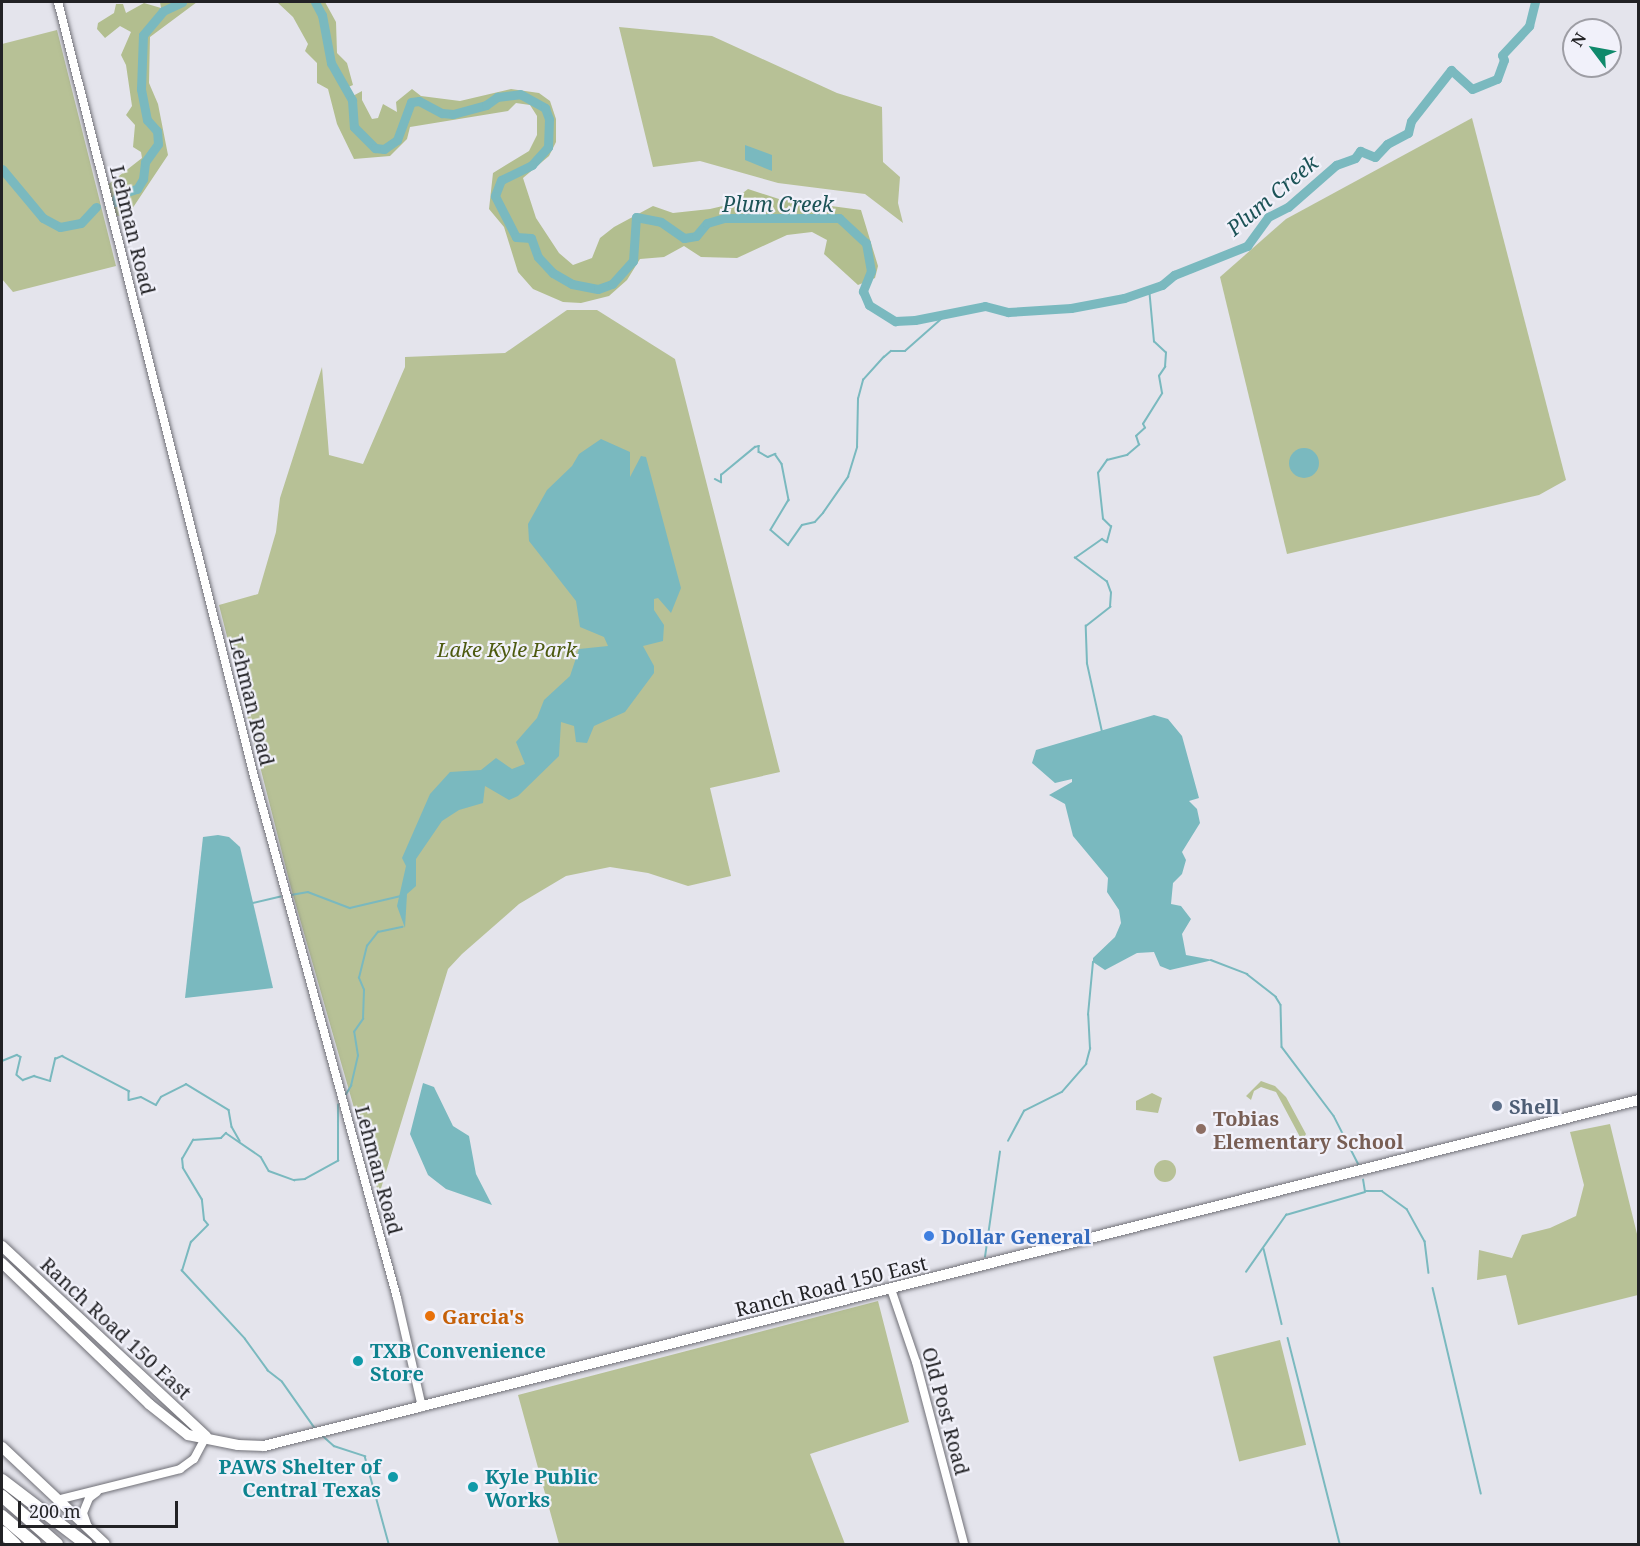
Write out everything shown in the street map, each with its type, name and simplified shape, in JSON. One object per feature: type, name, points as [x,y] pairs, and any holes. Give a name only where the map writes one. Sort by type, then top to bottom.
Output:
[{"type":"highway","points":[[2,1480],[86,1545]]},
{"type":"highway","points":[[2,1496],[57,1545]]},
{"type":"highway","points":[[2,1516],[34,1545]]},
{"type":"highway","points":[[2,1532],[15,1545]]},
{"type":"main road","name":"Ranch Road 150 East","points":[[2,1263],[171,1422],[188,1435],[206,1436],[238,1446],[264,1446],[1638,1100]]},
{"type":"main road","name":"Ranch Road 150 East","points":[[2,1246],[206,1436]]},
{"type":"main road","points":[[56,1315],[64,1306]]},
{"type":"main road","points":[[2,1447],[105,1545]]},
{"type":"street","name":"Lehman Road","points":[[58,2],[255,780],[397,1298],[422,1407]]},
{"type":"street","name":"Old Post Road","points":[[891,1289],[916,1362],[964,1545]]},
{"type":"street","points":[[57,1500],[180,1469],[194,1459],[206,1436]]},
{"type":"street","points":[[89,1530],[83,1513],[89,1497],[103,1489]]},
{"type":"green space","points":[[160,2],[197,2],[150,37],[149,83],[158,104],[168,155],[126,218],[111,214],[105,187],[142,158],[141,152],[133,147],[135,125],[126,115],[132,106],[126,65],[121,55],[131,32],[120,26],[105,38],[97,29],[98,23],[114,13],[116,4],[123,4],[126,13],[144,3],[161,8]]},
{"type":"green space","points":[[277,2],[325,2],[336,22],[337,53],[347,63],[353,85],[346,88],[351,97],[362,91],[362,100],[372,119],[378,118],[383,104],[397,112],[396,102],[412,89],[421,96],[460,101],[511,89],[539,93],[550,101],[556,119],[556,142],[549,156],[523,178],[536,218],[559,253],[573,265],[592,258],[600,238],[614,227],[653,206],[673,213],[710,209],[727,205],[748,189],[779,199],[861,210],[878,266],[875,278],[858,285],[824,254],[827,240],[812,232],[787,235],[737,258],[701,257],[684,246],[664,257],[640,259],[627,280],[609,296],[581,303],[563,302],[533,289],[518,272],[504,227],[489,209],[493,173],[529,151],[537,135],[537,116],[530,105],[516,103],[508,111],[410,127],[407,139],[390,156],[354,159],[337,124],[328,89],[317,83],[317,63],[305,51],[308,44],[293,17]]},
{"type":"green space","points":[[619,27],[712,36],[837,93],[882,107],[883,162],[900,177],[898,203],[903,223],[865,194],[778,183],[700,161],[653,167]]},
{"type":"green space","points":[[57,30],[116,266],[13,292],[2,279],[2,44]]},
{"type":"green space","points":[[1472,118],[1566,480],[1539,495],[1287,554],[1220,277],[1286,219]]},
{"type":"green space","name":"Lake Kyle Park","points":[[567,310],[597,310],[675,359],[780,772],[710,788],[731,876],[688,886],[648,873],[610,867],[566,876],[519,904],[462,954],[448,969],[379,1195],[291,888],[219,605],[258,594],[276,532],[280,498],[322,367],[329,455],[363,464],[405,367],[405,357],[505,353]]},
{"type":"green space","points":[[1261,1081],[1275,1086],[1286,1097],[1306,1134],[1300,1144],[1296,1139],[1300,1137],[1276,1092],[1261,1087],[1254,1091],[1251,1100],[1246,1096]]},
{"type":"green space","points":[[1152,1093],[1162,1098],[1158,1113],[1136,1110],[1136,1101]]},
{"type":"green space","points":[[1610,1124],[1638,1238],[1638,1295],[1518,1325],[1506,1275],[1477,1280],[1479,1250],[1512,1258],[1522,1235],[1550,1228],[1576,1216],[1584,1185],[1570,1132]]},
{"type":"green space","points":[[1165,1160],[1173,1163],[1176,1171],[1173,1179],[1165,1182],[1157,1179],[1154,1171],[1157,1163]]},
{"type":"green space","points":[[878,1301],[909,1422],[810,1454],[845,1544],[559,1544],[518,1395]]},
{"type":"green space","points":[[1280,1340],[1306,1445],[1239,1461],[1213,1357]]},
{"type":"water","points":[[745,145],[772,155],[772,171],[745,160]]},
{"type":"water","points":[[601,439],[630,452],[630,477],[641,456],[646,457],[681,588],[671,613],[658,598],[654,599],[654,610],[664,625],[663,641],[643,646],[654,666],[654,673],[625,712],[594,726],[587,743],[576,742],[574,726],[561,722],[559,756],[518,796],[509,800],[485,786],[483,803],[459,810],[442,821],[416,859],[416,886],[407,894],[405,928],[397,906],[406,866],[402,858],[430,794],[450,772],[481,770],[496,758],[512,769],[525,764],[516,742],[537,718],[544,700],[570,676],[579,649],[608,646],[604,637],[580,627],[576,601],[529,541],[528,524],[547,490],[572,466],[579,454]]},
{"type":"water","points":[[1304,448],[1315,452],[1319,463],[1315,474],[1304,478],[1293,474],[1289,463],[1293,452]]},
{"type":"water","points":[[1154,715],[1168,719],[1182,736],[1199,798],[1189,801],[1197,809],[1200,823],[1182,852],[1186,860],[1182,874],[1173,883],[1171,904],[1181,906],[1191,919],[1182,934],[1186,955],[1213,960],[1170,970],[1160,966],[1154,952],[1137,953],[1105,970],[1093,962],[1093,958],[1115,937],[1121,923],[1119,910],[1107,892],[1108,878],[1073,836],[1065,804],[1049,795],[1072,782],[1072,779],[1055,783],[1032,763],[1036,750]]},
{"type":"water","points":[[218,835],[229,837],[240,847],[273,988],[185,998],[203,837]]},
{"type":"water","points":[[423,1083],[434,1087],[453,1126],[469,1136],[476,1174],[492,1205],[446,1189],[428,1175],[410,1134]]},
{"type":"waterway","name":"Plum Creek","points":[[115,202],[118,195],[137,189],[143,179],[145,162],[158,144],[157,131],[147,120],[141,89],[143,35],[163,11],[182,2]]},
{"type":"waterway","name":"Plum Creek","points":[[315,2],[322,15],[331,63],[352,100],[354,127],[375,148],[384,149],[397,140],[411,102],[419,101],[442,113],[453,114],[486,105],[497,97],[520,94],[545,108],[549,119],[548,147],[532,165],[501,180],[495,196],[516,237],[531,238],[538,257],[553,273],[572,284],[598,289],[612,284],[633,261],[636,217],[661,222],[684,238],[696,236],[707,223],[724,218],[839,218],[866,243],[871,271],[863,291],[869,305],[895,321],[915,320],[985,306],[1008,312],[1071,308],[1124,298],[1162,285],[1174,275],[1247,246],[1268,217],[1288,207],[1336,165],[1355,158],[1360,151],[1375,157],[1387,144],[1408,133],[1411,121],[1451,70],[1472,89],[1497,79],[1504,60],[1502,55],[1529,26],[1535,2]]},
{"type":"waterway","name":"Plum Creek","points":[[2,169],[43,218],[60,227],[81,223],[96,207]]},
{"type":"waterway","points":[[1102,732],[1087,664],[1086,626],[1110,607],[1111,593],[1107,582],[1075,558],[1102,539],[1107,542],[1111,527],[1103,519],[1098,473],[1107,460],[1127,455],[1139,445],[1136,436],[1145,428],[1143,424],[1162,393],[1159,376],[1165,367],[1166,353],[1154,342],[1149,288]]},
{"type":"waterway","points":[[715,479],[721,482],[721,475],[755,447],[759,446],[759,452],[768,457],[775,454],[782,464],[789,500],[771,530],[788,545],[802,525],[815,522],[823,513],[848,477],[857,447],[858,399],[863,380],[891,351],[905,351],[947,314]]},
{"type":"waterway","points":[[291,895],[308,892],[350,908],[401,896]]},
{"type":"waterway","points":[[253,903],[280,897]]},
{"type":"waterway","points":[[345,1096],[351,1086],[358,1056],[354,1032],[363,1019],[364,990],[359,978],[367,946],[378,932],[402,927]]},
{"type":"waterway","points":[[1211,960],[1247,974],[1276,997],[1281,1005],[1282,1047],[1334,1116],[1359,1165]]},
{"type":"waterway","points":[[1008,1141],[1024,1111],[1062,1092],[1086,1064],[1090,1049],[1088,1015],[1093,962]]},
{"type":"waterway","points":[[2,1061],[17,1055],[21,1057],[17,1075],[23,1080],[34,1076],[50,1081],[55,1059],[62,1056],[129,1091],[129,1100],[141,1097],[156,1105],[161,1097],[186,1084],[229,1110],[232,1127],[240,1141]]},
{"type":"waterway","points":[[315,1429],[282,1382],[268,1371],[245,1339],[182,1271],[191,1242],[208,1225],[204,1220],[202,1200],[183,1168],[182,1159],[193,1140],[221,1138],[226,1133],[261,1157],[269,1171],[294,1180],[305,1179],[338,1161],[338,1105]]},
{"type":"waterway","points":[[985,1257],[1000,1152]]},
{"type":"waterway","points":[[1246,1272],[1286,1215],[1365,1192],[1363,1180]]},
{"type":"waterway","points":[[1366,1191],[1382,1191],[1407,1209],[1425,1241],[1429,1273]]},
{"type":"waterway","points":[[1264,1249],[1282,1324]]},
{"type":"waterway","points":[[1433,1288],[1481,1493]]},
{"type":"waterway","points":[[1288,1338],[1340,1544]]},
{"type":"waterway","points":[[323,1436],[334,1446],[365,1456],[389,1544]]},
{"type":"place","name":"Shell","points":[[1497,1106]]},
{"type":"place","name":"Tobias Elementary School","points":[[1201,1129]]},
{"type":"place","name":"Dollar General","points":[[929,1236]]},
{"type":"place","name":"Garcia's","points":[[430,1316]]},
{"type":"place","name":"TXB Convenience Store","points":[[358,1361]]},
{"type":"place","name":"PAWS Shelter of Central Texas","points":[[393,1477]]},
{"type":"place","name":"Kyle Public Works","points":[[473,1487]]}]
